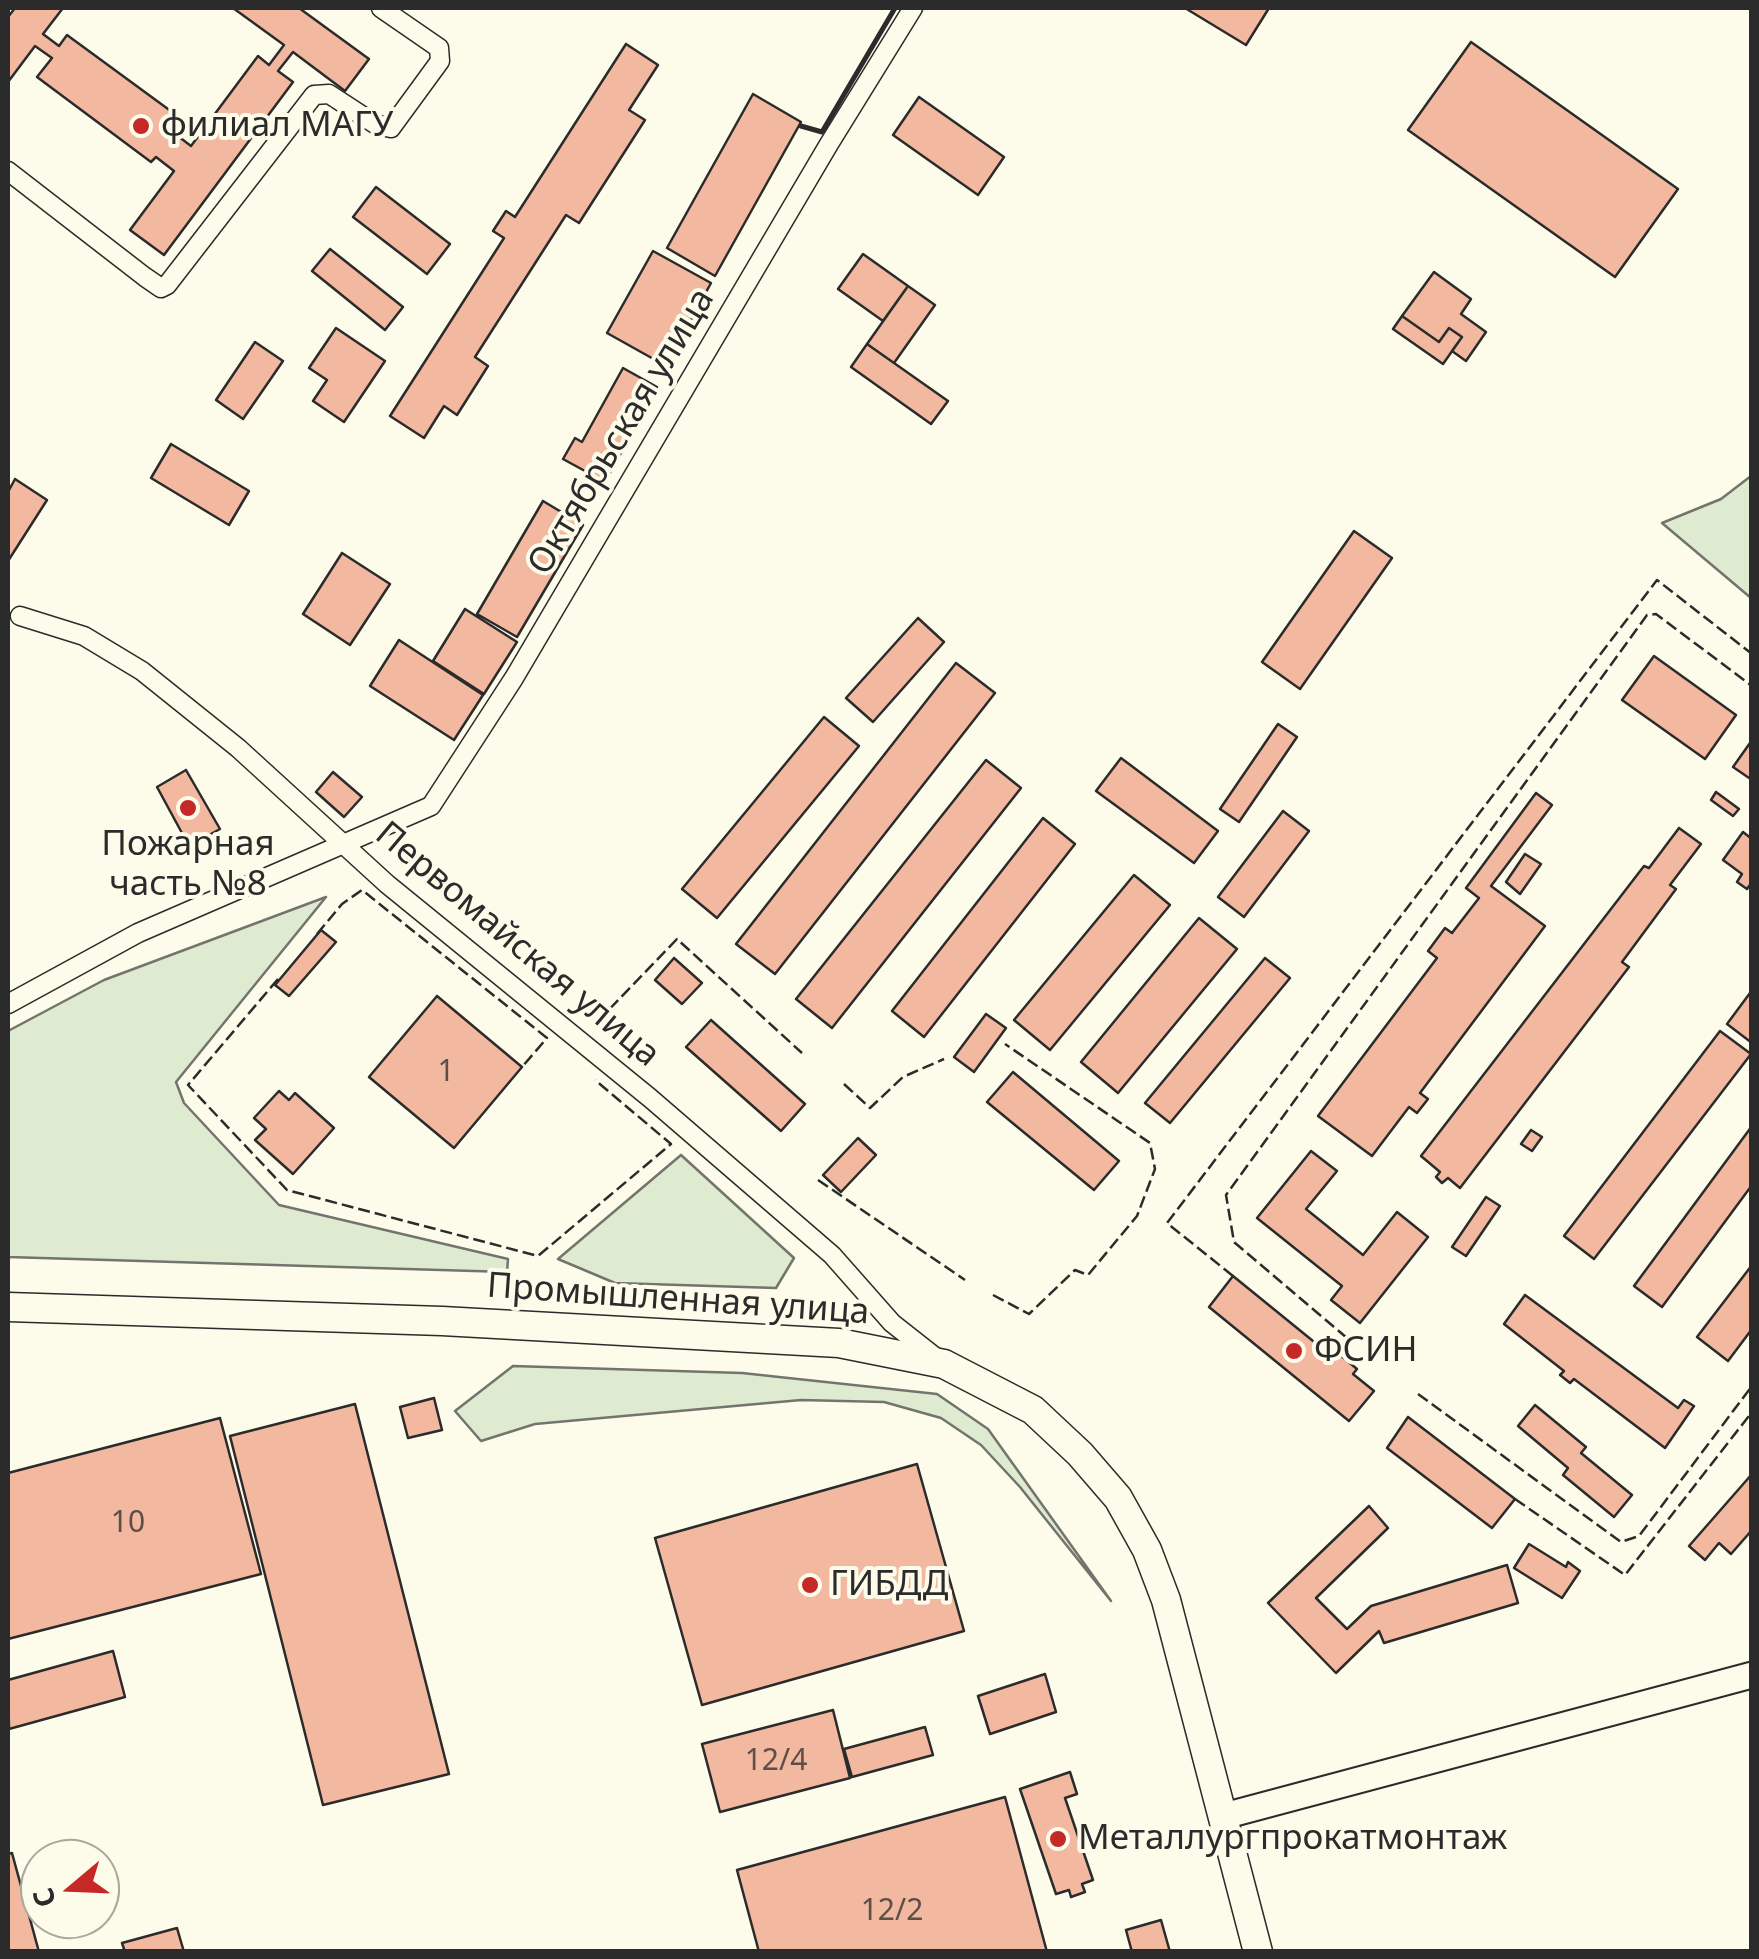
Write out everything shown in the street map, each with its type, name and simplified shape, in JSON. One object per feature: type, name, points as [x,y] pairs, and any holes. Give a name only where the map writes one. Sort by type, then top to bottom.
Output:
[{"type":"main road","name":"Промышленная улица","points":[[8,1308],[442,1322],[839,1343],[944,1364],[1033,1410],[1080,1454],[1118,1498],[1147,1550],[1166,1600],[1258,1952]]},
{"type":"main road","points":[[1224,1816],[1752,1676]]},
{"type":"street","points":[[8,170],[145,277],[161,288],[168,286],[314,95],[328,94],[375,124],[392,128],[440,61],[439,48],[381,8]]},
{"type":"street","name":"Октябрьская улица","points":[[8,1004],[138,932],[431,806],[514,678],[913,8]]},
{"type":"street","name":"Первомайская улица","points":[[20,616],[84,636],[142,671],[238,748],[387,884],[650,1098],[832,1255],[892,1323],[944,1364]]},
{"type":"green space","points":[[1751,476],[1751,598],[1662,523],[1721,499]]},
{"type":"green space","points":[[326,897],[176,1082],[184,1103],[279,1205],[508,1259],[507,1272],[8,1257],[8,1031],[104,980]]},
{"type":"green space","points":[[681,1155],[794,1258],[776,1288],[615,1283],[558,1259]]},
{"type":"green space","points":[[513,1366],[742,1373],[937,1394],[988,1429],[1111,1601],[1020,1487],[981,1445],[941,1418],[884,1402],[801,1400],[535,1424],[481,1441],[455,1411]]},
{"type":"building","name":"филиал МАГУ","points":[[15,8],[63,8],[43,34],[59,46],[67,35],[183,120],[174,133],[191,146],[258,56],[269,65],[284,45],[233,8],[299,8],[369,59],[345,91],[293,52],[278,71],[293,82],[164,255],[130,230],[174,171],[156,157],[151,162],[37,77],[52,58],[35,46],[8,82],[8,17]]},
{"type":"building","points":[[1185,8],[1269,8],[1246,45]]},
{"type":"building","points":[[1471,42],[1678,189],[1615,277],[1408,130]]},
{"type":"building","points":[[626,44],[658,65],[629,110],[645,120],[579,223],[566,215],[475,357],[488,366],[457,415],[444,406],[424,438],[390,416],[504,238],[493,231],[506,211],[515,217]]},
{"type":"building","points":[[753,94],[801,122],[715,276],[667,248]]},
{"type":"building","points":[[919,97],[1004,157],[978,195],[893,135]]},
{"type":"building","points":[[376,187],[450,244],[427,274],[353,217]]},
{"type":"building","points":[[330,249],[403,307],[385,330],[312,271]]},
{"type":"building","points":[[653,251],[711,283],[666,366],[607,333]]},
{"type":"building","points":[[863,254],[908,286],[883,321],[838,289]]},
{"type":"building","points":[[1434,272],[1471,299],[1461,314],[1486,332],[1466,361],[1452,351],[1462,337],[1449,328],[1439,342],[1402,316]]},
{"type":"building","points":[[908,286],[935,305],[894,363],[867,344]]},
{"type":"building","points":[[1402,316],[1439,342],[1449,328],[1462,337],[1443,364],[1393,329]]},
{"type":"building","points":[[336,328],[385,361],[344,422],[313,401],[327,380],[309,368]]},
{"type":"building","points":[[255,342],[283,361],[243,419],[216,400]]},
{"type":"building","points":[[867,344],[948,401],[931,424],[851,367]]},
{"type":"building","points":[[623,368],[657,387],[605,482],[563,459],[575,438],[582,442]]},
{"type":"building","points":[[171,444],[249,491],[229,525],[151,478]]},
{"type":"building","points":[[15,479],[47,500],[8,561],[8,492]]},
{"type":"building","points":[[543,501],[583,525],[517,637],[477,614]]},
{"type":"building","points":[[1354,531],[1392,558],[1300,689],[1262,662]]},
{"type":"building","points":[[342,553],[390,584],[350,645],[303,614]]},
{"type":"building","points":[[465,609],[517,642],[484,694],[433,661]]},
{"type":"building","points":[[918,618],[944,642],[873,722],[846,698]]},
{"type":"building","points":[[399,640],[483,695],[454,740],[370,686]]},
{"type":"building","points":[[1654,656],[1736,715],[1705,759],[1622,700]]},
{"type":"building","points":[[956,663],[995,693],[775,974],[736,944]]},
{"type":"building","points":[[824,717],[859,746],[717,918],[682,889]]},
{"type":"building","points":[[1278,724],[1297,737],[1239,822],[1220,809]]},
{"type":"building","points":[[1752,745],[1752,780],[1733,767]]},
{"type":"building","points":[[1121,758],[1218,831],[1194,863],[1096,791]]},
{"type":"building","points":[[986,760],[1021,788],[832,1028],[796,999]]},
{"type":"building","name":"Пожарная часть №8","points":[[186,770],[220,829],[189,846],[157,787]]},
{"type":"building","points":[[333,772],[362,797],[344,817],[316,792]]},
{"type":"building","points":[[1716,792],[1739,809],[1733,816],[1711,800]]},
{"type":"building","points":[[1536,793],[1552,805],[1491,886],[1545,926],[1420,1093],[1428,1099],[1417,1113],[1409,1107],[1372,1156],[1318,1116],[1437,958],[1428,951],[1445,928],[1452,933],[1479,898],[1466,888]]},
{"type":"building","points":[[1283,811],[1309,831],[1244,917],[1218,897]]},
{"type":"building","points":[[1043,818],[1075,844],[924,1037],[892,1011]]},
{"type":"building","points":[[1679,828],[1701,844],[1670,885],[1676,889],[1622,962],[1629,967],[1460,1188],[1448,1178],[1442,1183],[1436,1177],[1440,1172],[1421,1156],[1644,866],[1649,868]]},
{"type":"building","points":[[1743,832],[1752,839],[1752,882],[1747,889],[1737,882],[1742,874],[1723,860]]},
{"type":"building","points":[[1525,854],[1541,864],[1520,894],[1506,882]]},
{"type":"building","points":[[1134,875],[1170,905],[1050,1050],[1014,1020]]},
{"type":"building","points":[[1199,918],[1237,949],[1118,1093],[1081,1062]]},
{"type":"building","points":[[321,930],[336,942],[289,996],[275,985]]},
{"type":"building","points":[[674,958],[702,983],[682,1004],[655,980]]},
{"type":"building","points":[[1265,958],[1290,978],[1170,1123],[1145,1103]]},
{"type":"building","points":[[1752,995],[1752,1043],[1727,1024]]},
{"type":"building","points":[[437,996],[522,1067],[454,1148],[369,1077]]},
{"type":"building","points":[[986,1014],[1006,1028],[974,1072],[954,1057]]},
{"type":"building","points":[[711,1020],[805,1104],[781,1131],[686,1047]]},
{"type":"building","points":[[1720,1031],[1751,1054],[1594,1259],[1564,1236]]},
{"type":"building","points":[[1013,1072],[1119,1161],[1094,1190],[987,1102]]},
{"type":"building","points":[[279,1091],[289,1100],[295,1093],[334,1128],[293,1174],[255,1140],[266,1129],[254,1118]]},
{"type":"building","points":[[1752,1126],[1752,1185],[1662,1307],[1634,1286]]},
{"type":"building","points":[[1531,1130],[1542,1137],[1532,1151],[1521,1144]]},
{"type":"building","points":[[858,1138],[876,1155],[841,1192],[823,1175]]},
{"type":"building","points":[[1311,1151],[1337,1171],[1306,1209],[1363,1255],[1397,1212],[1428,1237],[1360,1323],[1331,1300],[1342,1286],[1257,1218]]},
{"type":"building","points":[[1486,1197],[1500,1206],[1466,1256],[1452,1247]]},
{"type":"building","points":[[1752,1265],[1752,1329],[1728,1361],[1697,1337]]},
{"type":"building","name":"ФСИН","points":[[1233,1276],[1329,1354],[1333,1349],[1357,1369],[1353,1374],[1374,1391],[1349,1421],[1209,1307]]},
{"type":"building","points":[[1525,1295],[1678,1408],[1684,1400],[1694,1406],[1665,1448],[1574,1379],[1570,1383],[1560,1375],[1564,1371],[1504,1324]]},
{"type":"building","points":[[434,1398],[442,1430],[408,1438],[400,1407]]},
{"type":"building","points":[[355,1404],[449,1774],[323,1805],[230,1436]]},
{"type":"building","points":[[1535,1405],[1586,1447],[1581,1453],[1632,1495],[1614,1517],[1563,1475],[1568,1468],[1518,1426]]},
{"type":"building","points":[[1408,1417],[1515,1499],[1492,1528],[1387,1448]]},
{"type":"building","points":[[220,1418],[261,1574],[8,1639],[8,1473]]},
{"type":"building","name":"ГИБДД","points":[[917,1464],[964,1631],[702,1705],[655,1538]]},
{"type":"building","points":[[1752,1474],[1752,1530],[1731,1554],[1719,1543],[1705,1560],[1689,1546]]},
{"type":"building","points":[[1369,1506],[1388,1528],[1316,1598],[1347,1629],[1371,1606],[1507,1565],[1518,1603],[1384,1643],[1379,1631],[1336,1673],[1268,1603]]},
{"type":"building","points":[[1529,1544],[1566,1567],[1568,1562],[1580,1571],[1562,1598],[1514,1568]]},
{"type":"building","points":[[113,1651],[125,1697],[9,1729],[8,1680]]},
{"type":"building","points":[[1045,1674],[1056,1712],[990,1734],[978,1696]]},
{"type":"building","points":[[833,1710],[850,1778],[720,1812],[702,1744]]},
{"type":"building","points":[[925,1727],[933,1755],[852,1777],[844,1749]]},
{"type":"building","name":"Металлургпрокатмонтаж","points":[[1070,1772],[1077,1794],[1065,1798],[1093,1880],[1082,1884],[1085,1892],[1071,1897],[1069,1890],[1056,1894],[1020,1789]]},
{"type":"building","points":[[1005,1797],[1047,1952],[759,1952],[737,1870]]},
{"type":"building","points":[[12,1853],[20,1882],[20,1939],[35,1939],[39,1952],[8,1952],[8,1854]]},
{"type":"building","points":[[1161,1920],[1170,1952],[1132,1952],[1126,1930]]},
{"type":"building","points":[[177,1928],[184,1952],[125,1952],[122,1943]]},
{"type":"fence","points":[[1233,1276],[1167,1223],[1657,580],[1752,654]]},
{"type":"fence","points":[[1347,1338],[1234,1242],[1226,1195],[1647,615],[1656,614],[1752,686]]},
{"type":"fence","points":[[317,934],[342,904],[362,890],[547,1038],[522,1067]]},
{"type":"fence","points":[[598,1021],[677,939],[802,1053]]},
{"type":"fence","points":[[278,979],[188,1085],[287,1190],[538,1256],[671,1144],[595,1080]]},
{"type":"fence","points":[[993,1295],[1029,1314],[1075,1270],[1088,1275],[1137,1216],[1155,1169],[1150,1143],[1005,1044]]},
{"type":"fence","points":[[844,1084],[870,1108],[903,1077],[944,1059]]},
{"type":"fence","points":[[818,1180],[965,1280]]},
{"type":"fence","points":[[1418,1394],[1621,1542],[1639,1536],[1752,1386]]},
{"type":"fence","points":[[1515,1499],[1625,1575],[1752,1412]]},
{"type":"wall","points":[[801,126],[822,132],[895,8]]},
{"type":"place","name":"филиал МАГУ","points":[[141,126]]},
{"type":"place","name":"Пожарная часть №8","points":[[188,808]]},
{"type":"place","name":"ФСИН","points":[[1294,1351]]},
{"type":"place","name":"ГИБДД","points":[[810,1585]]},
{"type":"place","name":"Металлургпрокатмонтаж","points":[[1058,1839]]}]
